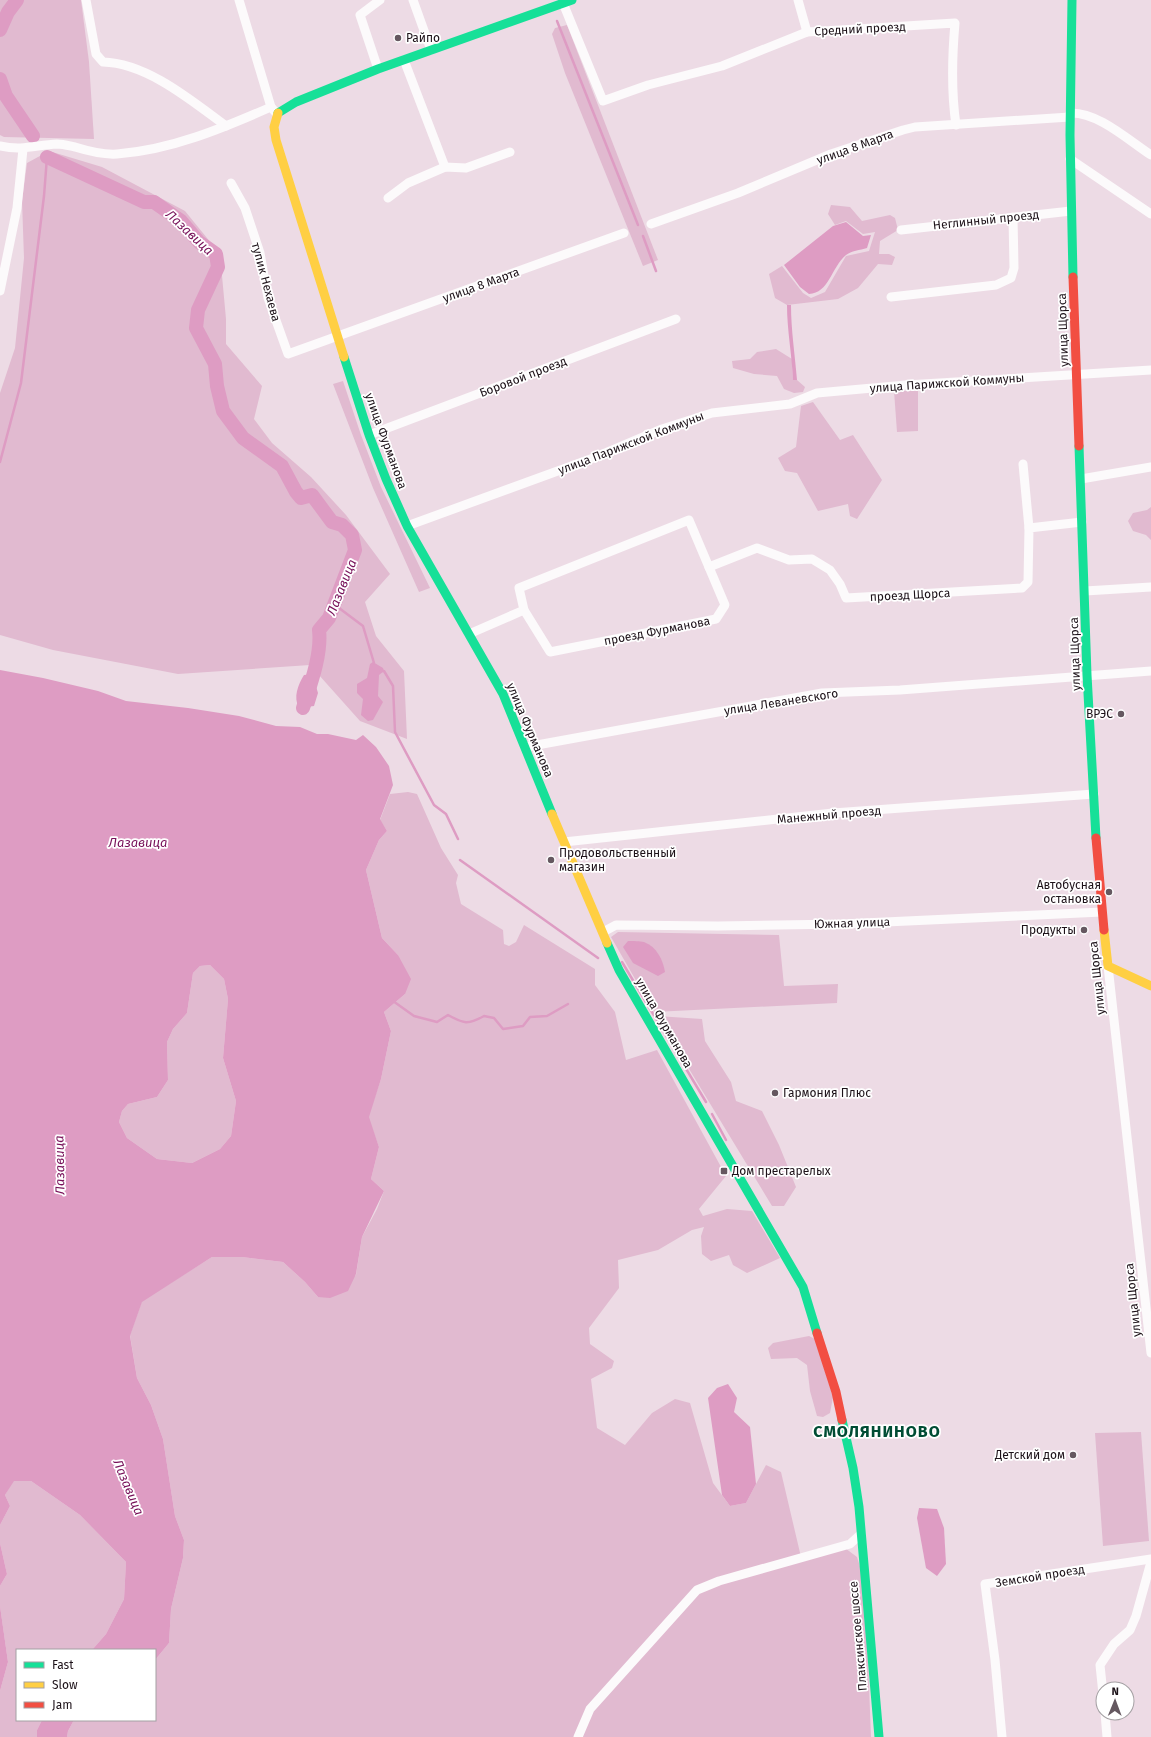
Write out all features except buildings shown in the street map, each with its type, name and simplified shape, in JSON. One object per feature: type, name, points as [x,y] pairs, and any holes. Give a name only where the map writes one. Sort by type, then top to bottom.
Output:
[{"type":"main road","points":[[274,111],[378,69],[548,4],[563,3],[572,0]]},
{"type":"main road","name":"улица Щорса","points":[[1072,0],[1070,115],[1071,211],[1087,676],[1102,912],[1108,966]]},
{"type":"main road","name":"улица Фурманова","points":[[274,111],[276,140],[369,435],[386,479],[407,526],[503,694],[619,970],[803,1287],[836,1392],[853,1468],[859,1507],[861,1534]]},
{"type":"main road","points":[[1108,966],[1151,986]]},
{"type":"main road","name":"Плаксинское шоссе","points":[[861,1534],[879,1737]]},
{"type":"street","points":[[86,0],[96,54],[104,62],[122,64],[150,76],[183,95],[226,126]]},
{"type":"street","name":"улица Фурманова","points":[[239,0],[274,111]]},
{"type":"street","points":[[378,69],[360,15],[380,0]]},
{"type":"street","points":[[413,0],[431,50]]},
{"type":"street","points":[[798,0],[807,32]]},
{"type":"street","name":"Средний проезд","points":[[563,3],[603,101],[648,84],[722,66],[807,32],[955,23],[952,56],[953,102],[956,125]]},
{"type":"street","points":[[404,60],[445,167]]},
{"type":"street","points":[[0,146],[23,149],[59,144],[116,154],[145,150],[168,144],[274,111]]},
{"type":"street","name":"улица 8 Марта","points":[[651,224],[738,193],[831,154],[915,127],[1070,115],[1081,112],[1094,118],[1151,155]]},
{"type":"street","points":[[0,291],[17,208],[23,149]]},
{"type":"street","points":[[388,198],[408,183],[445,167],[466,168],[510,152]]},
{"type":"street","points":[[1070,159],[1151,214]]},
{"type":"street","name":"тупик Нехаева","points":[[231,183],[245,208],[253,231],[260,253],[268,298],[288,354],[339,337]]},
{"type":"street","name":"Неглинный проезд","points":[[901,230],[1071,211]]},
{"type":"street","points":[[891,296],[996,285],[1011,278],[1014,268],[1013,217]]},
{"type":"street","name":"улица 8 Марта","points":[[339,337],[624,234]]},
{"type":"street","name":"Боровой проезд","points":[[369,435],[676,319]]},
{"type":"street","name":"улица Парижской Коммуны","points":[[407,526],[596,457],[662,429],[712,413],[790,404],[817,393],[914,384],[1151,370]]},
{"type":"street","name":"проезд Щорса","points":[[709,567],[757,548],[789,560],[812,559],[830,570],[840,584],[846,598],[1022,588],[1028,582],[1029,528],[1023,464]]},
{"type":"street","points":[[1081,479],[1151,467]]},
{"type":"street","name":"проезд Фурманова","points":[[689,520],[709,567],[724,605],[716,620],[550,652],[524,610],[519,588],[689,520]]},
{"type":"street","points":[[1029,528],[1082,522]]},
{"type":"street","points":[[1085,591],[1151,587]]},
{"type":"street","points":[[469,634],[524,610]]},
{"type":"street","name":"улица Леваневского","points":[[526,747],[822,693],[900,690],[1151,671]]},
{"type":"street","name":"Манежный проезд","points":[[564,842],[833,813],[1094,794]]},
{"type":"street","name":"Южная улица","points":[[603,932],[616,925],[718,926],[842,924],[1102,912]]},
{"type":"street","name":"улица Щорса","points":[[1108,966],[1151,1353]]},
{"type":"street","points":[[578,1737],[590,1708],[697,1590],[719,1581],[850,1544],[861,1534]]},
{"type":"street","points":[[1102,1681],[1100,1665],[1114,1644],[1130,1630],[1136,1616],[1151,1561]]},
{"type":"street","name":"Земской проезд","points":[[1002,1737],[995,1660],[985,1584],[1151,1561]]},
{"type":"street","points":[[1106,1721],[1107,1737]]},
{"type":"shaded area","points":[[0,0],[81,0],[89,62],[94,139],[4,137],[0,135]]},
{"type":"shaded area","points":[[567,25],[658,260],[643,266],[565,73],[552,34],[555,28]]},
{"type":"shaded area","points":[[49,151],[102,167],[185,211],[220,254],[226,319],[226,344],[262,386],[254,419],[272,443],[311,477],[346,515],[390,574],[365,602],[376,636],[404,671],[407,739],[360,721],[310,665],[178,674],[53,650],[0,635],[0,393],[15,348],[24,258],[22,201],[27,163]]},
{"type":"shaded area","points":[[831,205],[850,207],[862,221],[890,215],[895,218],[898,230],[880,241],[879,254],[889,254],[895,257],[892,265],[878,264],[858,288],[838,299],[787,305],[775,298],[769,274],[782,266],[803,293],[811,298],[825,292],[846,256],[869,251],[875,232],[863,234],[846,221],[835,225],[828,214]]},
{"type":"shaded area","points":[[776,349],[792,359],[793,380],[797,380],[805,387],[803,392],[794,393],[784,389],[777,376],[754,374],[733,368],[732,361],[750,359],[757,352]]},
{"type":"shaded area","points":[[343,381],[361,435],[381,487],[430,588],[419,592],[373,488],[333,384]]},
{"type":"shaded area","points":[[894,391],[918,391],[918,431],[897,432]]},
{"type":"shaded area","points":[[813,402],[840,440],[853,435],[882,480],[857,519],[850,516],[848,504],[818,511],[797,473],[785,471],[778,458],[796,447],[801,406]]},
{"type":"shaded area","points":[[1151,507],[1151,540],[1146,535],[1133,531],[1128,521],[1133,513],[1147,510]]},
{"type":"shaded area","points":[[408,792],[417,794],[441,848],[458,875],[456,883],[461,904],[503,930],[504,944],[509,946],[516,942],[524,925],[595,969],[595,985],[615,1012],[626,1060],[657,1050],[726,1176],[699,1209],[703,1216],[727,1209],[752,1211],[780,1258],[747,1273],[733,1265],[729,1255],[711,1261],[702,1254],[701,1236],[704,1227],[692,1230],[658,1250],[618,1260],[619,1288],[589,1328],[590,1344],[614,1361],[612,1368],[591,1379],[597,1428],[625,1445],[652,1413],[675,1399],[690,1403],[713,1483],[730,1506],[746,1503],[766,1465],[781,1472],[801,1557],[845,1548],[857,1557],[865,1582],[871,1737],[67,1737],[68,1731],[73,1721],[156,1721],[156,1659],[169,1643],[171,1609],[183,1558],[184,1540],[175,1516],[163,1439],[151,1405],[137,1378],[130,1335],[142,1301],[212,1257],[242,1257],[283,1262],[305,1282],[318,1297],[356,1275],[362,1237],[377,1209],[384,1191],[371,1179],[379,1147],[368,1117],[381,1079],[391,1031],[384,1012],[405,994],[398,955],[382,938],[366,870],[379,840],[387,831],[380,820],[390,794]]},
{"type":"shaded area","points":[[618,932],[779,935],[784,986],[838,984],[837,1003],[654,1012],[611,937]]},
{"type":"shaded area","points":[[210,965],[224,979],[228,999],[223,1058],[236,1101],[231,1136],[220,1149],[192,1163],[157,1159],[127,1138],[119,1122],[122,1111],[128,1104],[157,1097],[168,1080],[167,1042],[173,1029],[187,1013],[193,973],[200,966]]},
{"type":"shaded area","points":[[657,1016],[702,1019],[705,1041],[731,1082],[736,1101],[762,1111],[779,1145],[796,1187],[784,1206],[772,1206]]},
{"type":"shaded area","points":[[809,1336],[815,1339],[833,1397],[830,1413],[823,1417],[817,1416],[810,1391],[807,1365],[797,1358],[771,1359],[768,1348],[773,1343]]},
{"type":"shaded area","points":[[1141,1432],[1149,1541],[1103,1546],[1095,1433]]},
{"type":"shaded area","points":[[13,1481],[31,1481],[80,1515],[126,1562],[124,1599],[106,1634],[93,1649],[16,1649],[16,1721],[42,1721],[37,1730],[37,1737],[0,1737],[0,1691],[8,1662],[0,1606],[0,1586],[7,1574],[0,1543],[0,1525],[10,1506],[5,1495]]},
{"type":"water","points":[[846,222],[863,236],[871,235],[867,248],[846,255],[837,266],[826,285],[816,293],[809,294],[800,287],[784,265],[833,226]]},
{"type":"water","points":[[787,305],[791,305],[792,333],[797,380],[793,380]]},
{"type":"water","points":[[373,662],[383,668],[384,671],[379,675],[378,696],[383,702],[373,720],[368,721],[361,715],[363,699],[357,693],[357,684],[367,678],[370,664]]},
{"type":"water","name":"Лазавица","points":[[0,670],[98,691],[126,701],[188,708],[239,716],[276,726],[300,727],[317,734],[328,734],[356,740],[363,735],[376,747],[389,766],[393,785],[380,819],[387,831],[379,840],[366,870],[382,938],[398,955],[411,979],[405,994],[384,1012],[391,1031],[381,1079],[369,1117],[379,1147],[371,1179],[384,1191],[362,1237],[356,1274],[348,1291],[330,1298],[318,1297],[305,1282],[283,1262],[242,1257],[212,1257],[142,1302],[130,1336],[137,1378],[151,1405],[163,1439],[175,1516],[184,1540],[183,1558],[171,1609],[169,1643],[156,1659],[156,1649],[93,1649],[106,1634],[124,1599],[126,1562],[80,1515],[31,1481],[14,1481],[5,1495],[10,1506],[0,1525]],"holes":[[[210,965],[224,979],[228,999],[223,1058],[236,1101],[231,1136],[220,1149],[192,1163],[157,1159],[127,1138],[119,1122],[122,1111],[128,1104],[157,1097],[168,1080],[167,1042],[173,1029],[187,1013],[193,973],[200,966]]]},
{"type":"water","points":[[304,675],[317,675],[315,683],[318,693],[314,706],[299,708],[296,695],[300,683]]},
{"type":"water","points":[[628,941],[638,941],[649,944],[659,954],[665,972],[658,976],[633,963],[623,947]]},
{"type":"water","points":[[728,1384],[737,1398],[734,1412],[750,1427],[756,1484],[746,1503],[730,1506],[722,1495],[708,1398],[717,1388]]},
{"type":"water","points":[[919,1508],[937,1509],[944,1528],[946,1564],[937,1576],[926,1568],[917,1518]]},
{"type":"water","points":[[0,1543],[7,1574],[0,1586]]},
{"type":"water","points":[[0,1606],[8,1662],[0,1691]]},
{"type":"water","points":[[42,1721],[73,1721],[68,1731],[67,1737],[37,1737],[37,1730]]},
{"type":"waterway","name":"Лазавица","points":[[0,30],[8,12],[17,0]]},
{"type":"waterway","points":[[557,21],[638,225]]},
{"type":"waterway","name":"Лазавица","points":[[0,79],[6,96],[33,136]]},
{"type":"waterway","points":[[0,462],[21,383],[44,196],[47,157]]},
{"type":"waterway","name":"Лазавица","points":[[47,157],[144,202],[154,202],[181,221],[199,242],[216,254],[218,267],[198,310],[196,328],[215,364],[217,386],[223,411],[243,438],[282,466],[296,492],[301,498],[312,495],[332,522],[342,525],[352,535],[355,550],[329,618],[319,630],[319,649],[317,659],[303,708]]},
{"type":"waterway","points":[[643,236],[656,271]]},
{"type":"waterway","points":[[335,605],[363,626],[374,663]]},
{"type":"waterway","points":[[381,671],[384,671],[393,686],[395,732],[434,805],[446,814],[458,839]]},
{"type":"waterway","points":[[460,860],[598,958]]},
{"type":"waterway","points":[[622,962],[706,1102]]},
{"type":"waterway","points":[[393,1001],[414,1016],[437,1022],[448,1015],[462,1022],[474,1021],[484,1016],[494,1018],[503,1029],[523,1026],[530,1017],[547,1016],[568,1004]]},
{"type":"waterway","points":[[712,1114],[726,1140]]},
{"type":"traffic: fast","points":[[278,113],[296,102],[378,69],[572,0]]},
{"type":"traffic: fast","points":[[1072,0],[1070,135],[1073,277]]},
{"type":"traffic: fast","points":[[344,357],[369,435],[386,479],[407,526],[503,694],[552,814]]},
{"type":"traffic: fast","points":[[1079,446],[1087,675],[1096,838]]},
{"type":"traffic: fast","points":[[607,943],[619,970],[803,1287],[817,1333]]},
{"type":"traffic: fast","points":[[842,1420],[853,1468],[859,1507],[879,1737]]},
{"type":"traffic: slow","points":[[278,113],[274,127],[276,140],[344,357]]},
{"type":"traffic: slow","points":[[552,814],[607,943]]},
{"type":"traffic: slow","points":[[1104,930],[1108,966],[1151,986]]},
{"type":"traffic: jam","points":[[1073,277],[1079,446]]},
{"type":"traffic: jam","points":[[1096,838],[1104,930]]},
{"type":"traffic: jam","points":[[817,1333],[836,1392],[842,1420]]},
{"type":"place","name":"Райпо","points":[[398,38]]},
{"type":"place","name":"ВРЭС","points":[[1121,714]]},
{"type":"place","name":"Продовольственный магазин","points":[[551,860]]},
{"type":"place","name":"Автобусная остановка","points":[[1109,892]]},
{"type":"place","name":"Продукты","points":[[1084,930]]},
{"type":"place","name":"Гармония Плюс","points":[[775,1093]]},
{"type":"place","name":"Дом престарелых","points":[[724,1171]]},
{"type":"place","name":"Детский дом","points":[[1073,1455]]},
{"type":"district","name":"СМОЛЯНИНОВО","points":[[877,1431]]}]
